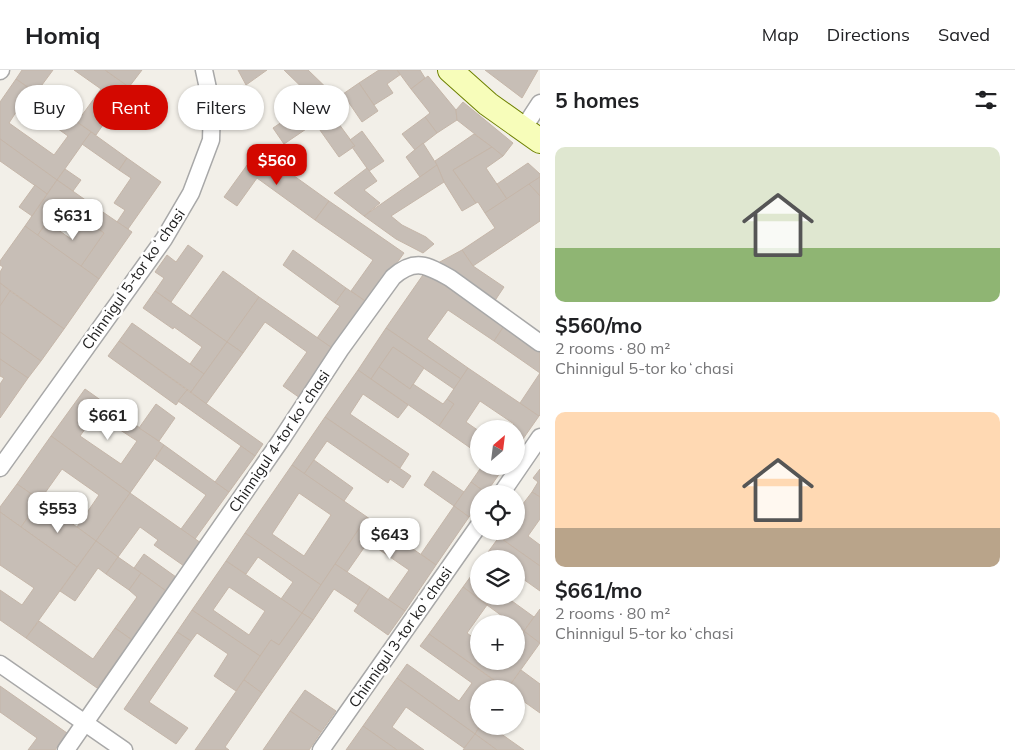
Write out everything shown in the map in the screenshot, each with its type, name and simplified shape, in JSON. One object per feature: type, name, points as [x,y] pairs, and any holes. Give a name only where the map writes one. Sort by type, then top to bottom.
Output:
[{"type":"street","name":"Chinnigul 5-tor koʻchasi","points":[[0,468],[164,239],[190,193],[211,140],[212,107],[204,70]]},
{"type":"street","points":[[450,70],[488,104],[531,135],[540,103]]},
{"type":"street","name":"Chinnigul 4-tor koʻchasi","points":[[66,750],[281,440],[340,350],[393,277],[412,265],[422,265],[434,269],[450,278],[540,343]]},
{"type":"street","points":[[506,485],[540,437]]},
{"type":"street","name":"Chinnigul 3-tor koʻchasi","points":[[321,750],[470,538]]},
{"type":"street","points":[[0,664],[124,750]]},
{"type":"building","points":[[22,70],[53,70],[42,85],[25,85],[16,79]]},
{"type":"building","points":[[74,70],[105,70],[126,85],[95,85]]},
{"type":"building","points":[[105,70],[142,70],[131,85],[126,85]]},
{"type":"building","points":[[238,70],[267,70],[246,85]]},
{"type":"building","points":[[284,70],[308,70],[324,85],[300,85]]},
{"type":"building","points":[[379,70],[397,70],[401,74],[387,84],[393,93],[374,105],[359,83]]},
{"type":"building","points":[[397,70],[420,70],[425,78],[411,89]]},
{"type":"building","points":[[485,70],[538,70],[522,98]]},
{"type":"building","points":[[428,76],[456,110],[457,120],[437,133],[425,117],[430,113],[411,89]]},
{"type":"building","points":[[16,79],[24,85],[15,85],[15,114],[9,123],[15,127],[15,130],[19,130],[54,155],[68,136],[60,130],[83,130],[83,126],[91,132],[57,180],[0,139],[0,102]]},
{"type":"building","points":[[359,83],[378,111],[362,122],[349,103],[349,90]]},
{"type":"building","points":[[93,100],[93,130],[99,130],[96,135],[83,126],[83,114]]},
{"type":"building","points":[[463,102],[513,143],[503,156],[457,120],[456,110]]},
{"type":"building","points":[[425,117],[437,133],[415,150],[402,134]]},
{"type":"building","points":[[274,130],[305,130],[284,144]]},
{"type":"building","points":[[320,130],[343,130],[355,146],[339,157]]},
{"type":"building","points":[[362,131],[384,161],[369,171],[352,147],[355,146],[350,140]]},
{"type":"building","points":[[91,132],[127,158],[119,170],[82,144]]},
{"type":"building","points":[[474,134],[492,147],[453,170],[476,203],[462,211],[444,182],[435,161]]},
{"type":"building","points":[[0,139],[57,180],[47,194],[0,161]]},
{"type":"building","points":[[423,143],[437,165],[420,177],[406,157]]},
{"type":"building","points":[[492,147],[503,156],[486,168],[507,199],[485,213],[453,170]]},
{"type":"building","points":[[258,150],[329,201],[315,220],[257,178],[237,206],[224,197]]},
{"type":"building","points":[[127,158],[161,182],[128,229],[117,222],[125,210],[114,203],[131,178],[119,170]]},
{"type":"building","points":[[528,163],[540,174],[540,177],[507,199],[497,184]]},
{"type":"building","points":[[437,165],[444,182],[391,216],[402,225],[426,237],[434,244],[423,253],[396,239],[364,216]]},
{"type":"building","points":[[367,168],[377,181],[364,190],[380,203],[364,216],[334,193]]},
{"type":"building","points":[[65,169],[81,180],[73,191],[57,180]]},
{"type":"building","points":[[540,177],[540,196],[529,184]]},
{"type":"building","points":[[57,180],[94,206],[82,223],[61,209],[50,225],[47,222],[37,236],[25,226]]},
{"type":"building","points":[[529,184],[540,196],[540,221],[473,266],[462,250],[495,228],[485,213]]},
{"type":"building","points":[[35,185],[47,194],[32,216],[19,207]]},
{"type":"building","points":[[329,201],[404,253],[368,303],[351,291],[373,260],[315,220]]},
{"type":"building","points":[[94,206],[132,232],[99,279],[81,266],[104,233],[91,224],[88,227],[82,223]]},
{"type":"building","points":[[47,222],[71,239],[82,223],[88,227],[91,224],[104,233],[81,266],[37,236]]},
{"type":"building","points":[[25,226],[99,279],[64,329],[0,283],[0,272],[3,267],[0,265],[0,261]]},
{"type":"building","points":[[188,245],[203,256],[171,302],[155,291],[164,278],[155,272],[167,255],[176,262]]},
{"type":"building","points":[[293,250],[346,288],[335,303],[283,265]]},
{"type":"building","points":[[462,250],[473,266],[504,287],[494,302],[438,263]]},
{"type":"building","points":[[223,271],[259,297],[227,342],[190,316]]},
{"type":"building","points":[[425,272],[504,326],[494,341],[448,310],[427,339],[468,368],[461,379],[386,328]]},
{"type":"building","points":[[0,283],[10,291],[0,306]]},
{"type":"building","points":[[346,288],[368,303],[335,350],[317,338],[340,306],[335,303]]},
{"type":"building","points":[[10,291],[64,329],[41,361],[0,332],[0,306]]},
{"type":"building","points":[[155,291],[227,342],[204,374],[190,364],[202,347],[143,308]]},
{"type":"building","points":[[259,297],[335,350],[300,398],[283,386],[307,352],[265,322],[243,353],[227,342]]},
{"type":"building","points":[[132,323],[204,374],[191,392],[119,341]]},
{"type":"building","points":[[504,326],[540,351],[540,373],[494,341]]},
{"type":"building","points":[[386,328],[461,379],[454,389],[393,347],[371,379],[358,370]]},
{"type":"building","points":[[0,332],[41,361],[28,378],[0,359]]},
{"type":"building","points":[[119,341],[187,390],[176,405],[108,356]]},
{"type":"building","points":[[227,342],[243,353],[206,404],[191,392]]},
{"type":"building","points":[[393,347],[424,368],[410,389],[379,367]]},
{"type":"building","points":[[0,359],[28,378],[0,418],[0,384],[4,378],[0,376]]},
{"type":"building","points":[[379,367],[410,389],[413,384],[443,404],[447,399],[454,404],[439,426],[371,379]]},
{"type":"building","points":[[468,368],[539,416],[525,436],[525,420],[508,420],[480,401],[466,422],[470,425],[470,448],[439,426],[454,404],[447,399]]},
{"type":"building","points":[[358,370],[408,405],[398,418],[363,394],[350,414],[409,454],[400,468],[325,417]]},
{"type":"building","points":[[540,373],[540,415],[539,416],[520,403]]},
{"type":"building","points":[[85,389],[164,445],[130,493],[51,436]],"holes":[[[96,414],[137,441],[121,464],[80,436]]]},
{"type":"building","points":[[187,390],[263,444],[255,456],[178,401]]},
{"type":"building","points":[[156,404],[175,418],[159,441],[139,428]]},
{"type":"building","points":[[325,417],[411,476],[403,488],[390,479],[388,483],[327,441],[304,474],[292,465]]},
{"type":"building","points":[[51,436],[130,493],[96,541],[77,527],[99,495],[62,469],[40,500],[17,484]]},
{"type":"building","points":[[164,445],[229,492],[195,539],[181,529],[206,495],[155,459]]},
{"type":"building","points":[[241,446],[255,456],[229,492],[215,482]]},
{"type":"building","points":[[314,460],[353,488],[344,501],[304,474]]},
{"type":"building","points":[[292,465],[367,517],[321,585],[245,533]],"holes":[[[299,493],[331,515],[304,556],[272,534]]]},
{"type":"building","points":[[540,469],[540,497],[532,492],[538,482],[533,478]]},
{"type":"building","points":[[433,471],[464,492],[454,506],[424,485]]},
{"type":"building","points":[[476,475],[499,475],[492,485],[475,485],[471,482]]},
{"type":"building","points":[[471,482],[475,485],[470,485],[469,517],[454,506]]},
{"type":"building","points":[[17,484],[40,500],[21,527],[0,512],[0,507]]},
{"type":"building","points":[[532,492],[540,497],[540,519],[528,536],[540,545],[540,566],[525,555],[525,550],[517,550],[503,540],[525,540],[525,501]]},
{"type":"building","points":[[130,493],[201,543],[184,566],[154,545],[158,540],[140,527],[118,557],[96,541]]},
{"type":"building","points":[[40,500],[96,541],[77,567],[21,527]]},
{"type":"building","points":[[454,506],[469,517],[436,565],[421,554]]},
{"type":"building","points":[[0,512],[77,567],[26,638],[0,620],[0,590],[22,605],[34,588],[0,565]]},
{"type":"building","points":[[367,517],[436,565],[405,611],[388,600],[409,570],[368,542],[347,572],[335,564]]},
{"type":"building","points":[[245,533],[321,585],[302,613],[281,599],[293,582],[258,557],[246,574],[226,561]]},
{"type":"building","points":[[497,540],[503,540],[517,550],[490,550]]},
{"type":"building","points":[[96,541],[118,557],[106,574],[98,568],[75,601],[60,591]]},
{"type":"building","points":[[144,554],[176,577],[166,591],[134,568]]},
{"type":"building","points":[[525,555],[540,566],[540,591],[525,580]]},
{"type":"building","points":[[118,557],[141,573],[129,590],[106,574]]},
{"type":"building","points":[[226,561],[302,613],[279,645],[271,640],[260,656],[192,610]],"holes":[[[229,587],[265,611],[249,635],[213,610]]]},
{"type":"building","points":[[335,564],[370,587],[358,605],[334,589],[313,620],[302,613]]},
{"type":"building","points":[[141,573],[166,591],[132,640],[115,628],[137,597],[129,590]]},
{"type":"building","points":[[470,577],[470,592],[463,587]]},
{"type":"building","points":[[370,587],[405,611],[388,635],[354,611]]},
{"type":"building","points":[[463,587],[470,592],[470,605],[487,605],[480,615],[470,615],[470,629],[467,633],[470,635],[470,663],[429,634]]},
{"type":"building","points":[[487,605],[517,605],[534,617],[525,630],[525,615],[501,615]]},
{"type":"building","points":[[540,609],[540,643],[525,632]]},
{"type":"building","points":[[192,610],[260,656],[236,691],[214,676],[228,654],[197,633],[191,641],[177,632]]},
{"type":"building","points":[[302,613],[313,620],[262,693],[244,680],[271,640],[279,645]]},
{"type":"building","points":[[39,621],[93,659],[115,628],[132,640],[97,688],[26,638]]},
{"type":"building","points":[[177,632],[191,641],[149,702],[188,728],[176,744],[124,709]]},
{"type":"building","points":[[525,632],[540,643],[525,664]]},
{"type":"building","points":[[429,634],[470,663],[470,670],[479,670],[493,680],[470,680],[470,682],[420,646]]},
{"type":"building","points":[[407,664],[459,701],[470,686],[470,730],[397,678]]},
{"type":"building","points":[[480,670],[521,670],[513,680],[494,680]]},
{"type":"building","points":[[521,670],[540,684],[540,713],[525,702],[525,680],[514,680]]},
{"type":"building","points":[[397,678],[470,730],[470,735],[474,735],[464,748],[406,707],[392,727],[424,750],[397,750],[363,726]]},
{"type":"building","points":[[244,680],[262,693],[225,747],[229,750],[195,750]]},
{"type":"building","points":[[0,686],[67,733],[55,750],[28,750],[37,738],[0,712]]},
{"type":"building","points":[[305,690],[336,711],[321,732],[290,711]]},
{"type":"building","points":[[290,711],[321,732],[309,750],[263,750]]},
{"type":"building","points":[[363,726],[397,750],[346,750]]},
{"type":"building","points":[[474,735],[476,735],[497,750],[463,750]]},
{"type":"building","points":[[476,735],[503,735],[524,750],[497,750]]}]
